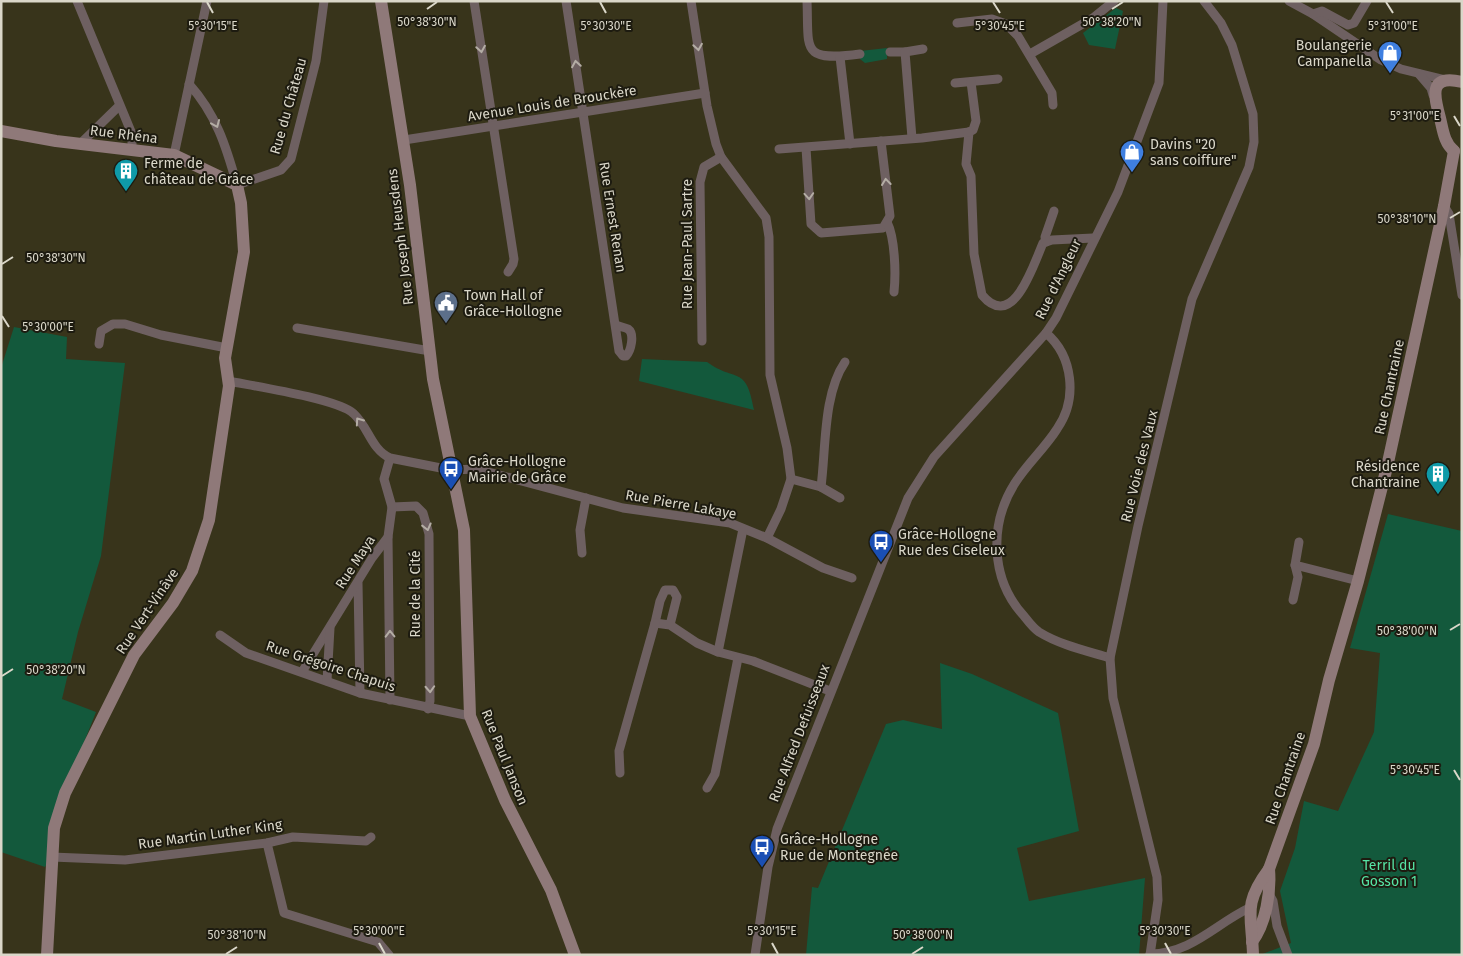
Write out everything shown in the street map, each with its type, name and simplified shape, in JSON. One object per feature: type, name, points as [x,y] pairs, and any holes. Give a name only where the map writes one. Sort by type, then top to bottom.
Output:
[{"type":"street","points":[[77,1],[132,134],[132,149]]},
{"type":"street","points":[[174,155],[207,1]]},
{"type":"street","name":"Rue du Château","points":[[237,184],[281,170],[290,158],[316,60],[324,1]]},
{"type":"street","name":"Rue Joseph Heusdens","points":[[381,1],[404,140],[430,352],[451,470]]},
{"type":"street","points":[[474,1],[514,259],[508,272]]},
{"type":"street","name":"Rue Ernest Renan","points":[[566,1],[616,325]]},
{"type":"street","points":[[691,1],[711,126],[721,157],[766,218],[769,237],[770,375],[787,448],[791,479],[781,509],[767,538]]},
{"type":"street","points":[[807,1],[806,12],[810,50],[815,54],[840,56],[860,54]]},
{"type":"street","points":[[1030,54],[1093,18],[1114,1]]},
{"type":"street","name":"Rue d'Angleur","points":[[896,530],[908,498],[934,457],[1046,333],[1118,192],[1159,83],[1163,1]]},
{"type":"street","name":"Rue Voie des Vaux","points":[[1150,955],[1158,900],[1157,877],[1113,698],[1110,658],[1138,526],[1192,299],[1249,167],[1254,142],[1253,114],[1232,45],[1221,23],[1204,1]]},
{"type":"street","points":[[1289,1],[1313,14],[1381,60],[1419,74],[1462,82]]},
{"type":"street","points":[[1313,14],[1322,11],[1348,25],[1354,23],[1367,1]]},
{"type":"street","points":[[957,23],[992,20],[999,21],[1012,29],[1030,54],[1052,93],[1053,105]]},
{"type":"street","points":[[890,52],[923,49]]},
{"type":"street","points":[[905,52],[912,138]]},
{"type":"street","points":[[840,56],[850,144]]},
{"type":"street","points":[[1419,74],[1431,88],[1447,145],[1458,149]]},
{"type":"street","points":[[954,83],[998,79]]},
{"type":"street","points":[[1433,96],[1438,85],[1446,80]]},
{"type":"street","points":[[971,82],[976,121],[969,132],[966,164],[971,176],[974,217],[972,239],[980,274],[982,294],[992,304],[1005,306],[1017,299],[1043,243],[1052,240],[1093,238]]},
{"type":"street","points":[[189,84],[211,111],[226,148],[237,184]]},
{"type":"street","name":"Avenue Louis de Brouckère","points":[[404,140],[705,93]]},
{"type":"street","points":[[80,144],[119,106]]},
{"type":"street","name":"Rue Rhéna","points":[[1,131],[80,144],[174,155],[237,184]]},
{"type":"street","points":[[779,149],[937,137],[969,132]]},
{"type":"street","points":[[806,148],[811,224],[814,228],[821,233],[883,228],[890,216],[882,141]]},
{"type":"street","name":"Rue Chantraine","points":[[1249,908],[1257,884],[1268,869],[1314,744],[1329,680],[1358,581],[1387,467],[1458,149]]},
{"type":"street","name":"Rue Jean-Paul Sartre","points":[[702,341],[700,182],[704,167],[721,157]]},
{"type":"street","name":"Rue Vert-Vinâve","points":[[47,955],[54,828],[65,794],[134,655],[173,603],[192,571],[209,520],[228,381],[225,358],[244,252],[241,204],[237,184]]},
{"type":"street","points":[[1445,202],[1449,214],[1462,295]]},
{"type":"street","points":[[1046,242],[1054,211]]},
{"type":"street","points":[[887,222],[890,228],[892,244],[895,278],[894,292]]},
{"type":"street","points":[[99,344],[101,331],[106,326],[125,324],[161,335],[227,348]]},
{"type":"street","points":[[297,328],[430,352]]},
{"type":"street","points":[[1046,333],[1061,350],[1068,364],[1070,391],[1066,410],[1058,428],[1015,482],[999,516],[997,560],[1012,602],[1038,632],[1110,658]]},
{"type":"street","points":[[821,488],[830,407],[836,375],[844,362]]},
{"type":"street","points":[[228,381],[335,404],[354,414],[375,446],[390,458]]},
{"type":"street","name":"Rue Pierre Lakaye","points":[[390,458],[451,470],[477,469],[623,508],[730,523],[767,538],[823,568],[852,578]]},
{"type":"street","name":"Rue Maya","points":[[302,672],[388,537],[392,507],[384,479],[390,458]]},
{"type":"street","name":"Rue Paul Janson","points":[[451,470],[464,530],[470,716],[505,800],[551,890],[575,955]]},
{"type":"street","points":[[791,479],[821,488],[840,498]]},
{"type":"street","points":[[582,553],[580,530],[586,498]]},
{"type":"street","name":"Rue de la Cité","points":[[392,507],[416,506],[423,512],[429,534],[430,701],[428,708]]},
{"type":"street","points":[[718,652],[743,529]]},
{"type":"street","name":"Rue Alfred Defuisseaux","points":[[756,955],[768,868],[777,828],[830,691],[896,530]]},
{"type":"street","points":[[388,537],[390,700]]},
{"type":"street","points":[[1293,600],[1298,577],[1296,565],[1300,542]]},
{"type":"street","points":[[1296,565],[1358,581]]},
{"type":"street","points":[[358,582],[360,693]]},
{"type":"street","points":[[620,772],[619,751],[660,601],[665,590],[673,590],[677,598],[670,625]]},
{"type":"street","points":[[655,623],[670,625],[697,643],[718,652],[830,691]]},
{"type":"street","points":[[327,681],[330,626]]},
{"type":"street","name":"Rue Grégoire Chapuis","points":[[220,635],[246,653],[360,693],[470,716]]},
{"type":"street","points":[[707,788],[715,774],[738,658]]},
{"type":"street","name":"Rue Martin Luther King","points":[[52,857],[125,860],[267,843],[293,837],[366,841],[371,837]]},
{"type":"street","points":[[267,843],[284,913],[378,942],[389,955]]},
{"type":"street","name":"Rue Chantraine","points":[[1252,948],[1261,930],[1269,894],[1268,869]]},
{"type":"street","name":"Rue Chantraine","points":[[1269,894],[1273,901],[1277,926],[1288,955]]},
{"type":"street","points":[[1150,955],[1178,950],[1204,938],[1230,917],[1249,908]]},
{"type":"street","points":[[1249,908],[1262,919],[1277,926]]},
{"type":"street","points":[[1249,908],[1252,948]]},
{"type":"green space","points":[[1116,8],[1123,11],[1115,49],[1089,45],[1083,33]]},
{"type":"green space","points":[[887,48],[887,59],[865,63],[860,59],[860,51]]},
{"type":"green space","points":[[14,327],[67,337],[66,359],[125,363],[101,556],[78,632],[62,699],[96,712],[64,793],[50,857],[45,867],[1,852],[1,368]]},
{"type":"green space","points":[[642,359],[707,362],[743,380],[751,396],[754,410],[639,381]]},
{"type":"green space","name":"Terril du Gosson 1","points":[[1388,514],[1462,531],[1462,955],[1260,955],[1291,943],[1280,891],[1295,848],[1304,801],[1338,811],[1374,732],[1380,653],[1350,648]]},
{"type":"green space","points":[[940,663],[972,674],[1058,713],[1079,831],[1017,848],[1029,901],[1145,878],[1139,955],[806,955],[812,887],[818,888],[886,724],[903,720],[942,729]]},
{"type":"place","name":"Boulangerie Campanella","points":[[1390,74]]},
{"type":"place","name":"Davins \"20 sans coiffure\"","points":[[1132,173]]},
{"type":"place","name":"Ferme de château de Grâce","points":[[126,192]]},
{"type":"place","name":"Town Hall of Grâce-Hollogne","points":[[446,324]]},
{"type":"place","name":"Grâce-Hollogne Mairie de Grâce","points":[[451,490]]},
{"type":"place","name":"Résidence Chantraine","points":[[1438,495]]},
{"type":"place","name":"Grâce-Hollogne Rue des Ciseleux","points":[[881,563]]},
{"type":"place","name":"Grâce-Hollogne Rue de Montegnée","points":[[762,868]]}]
